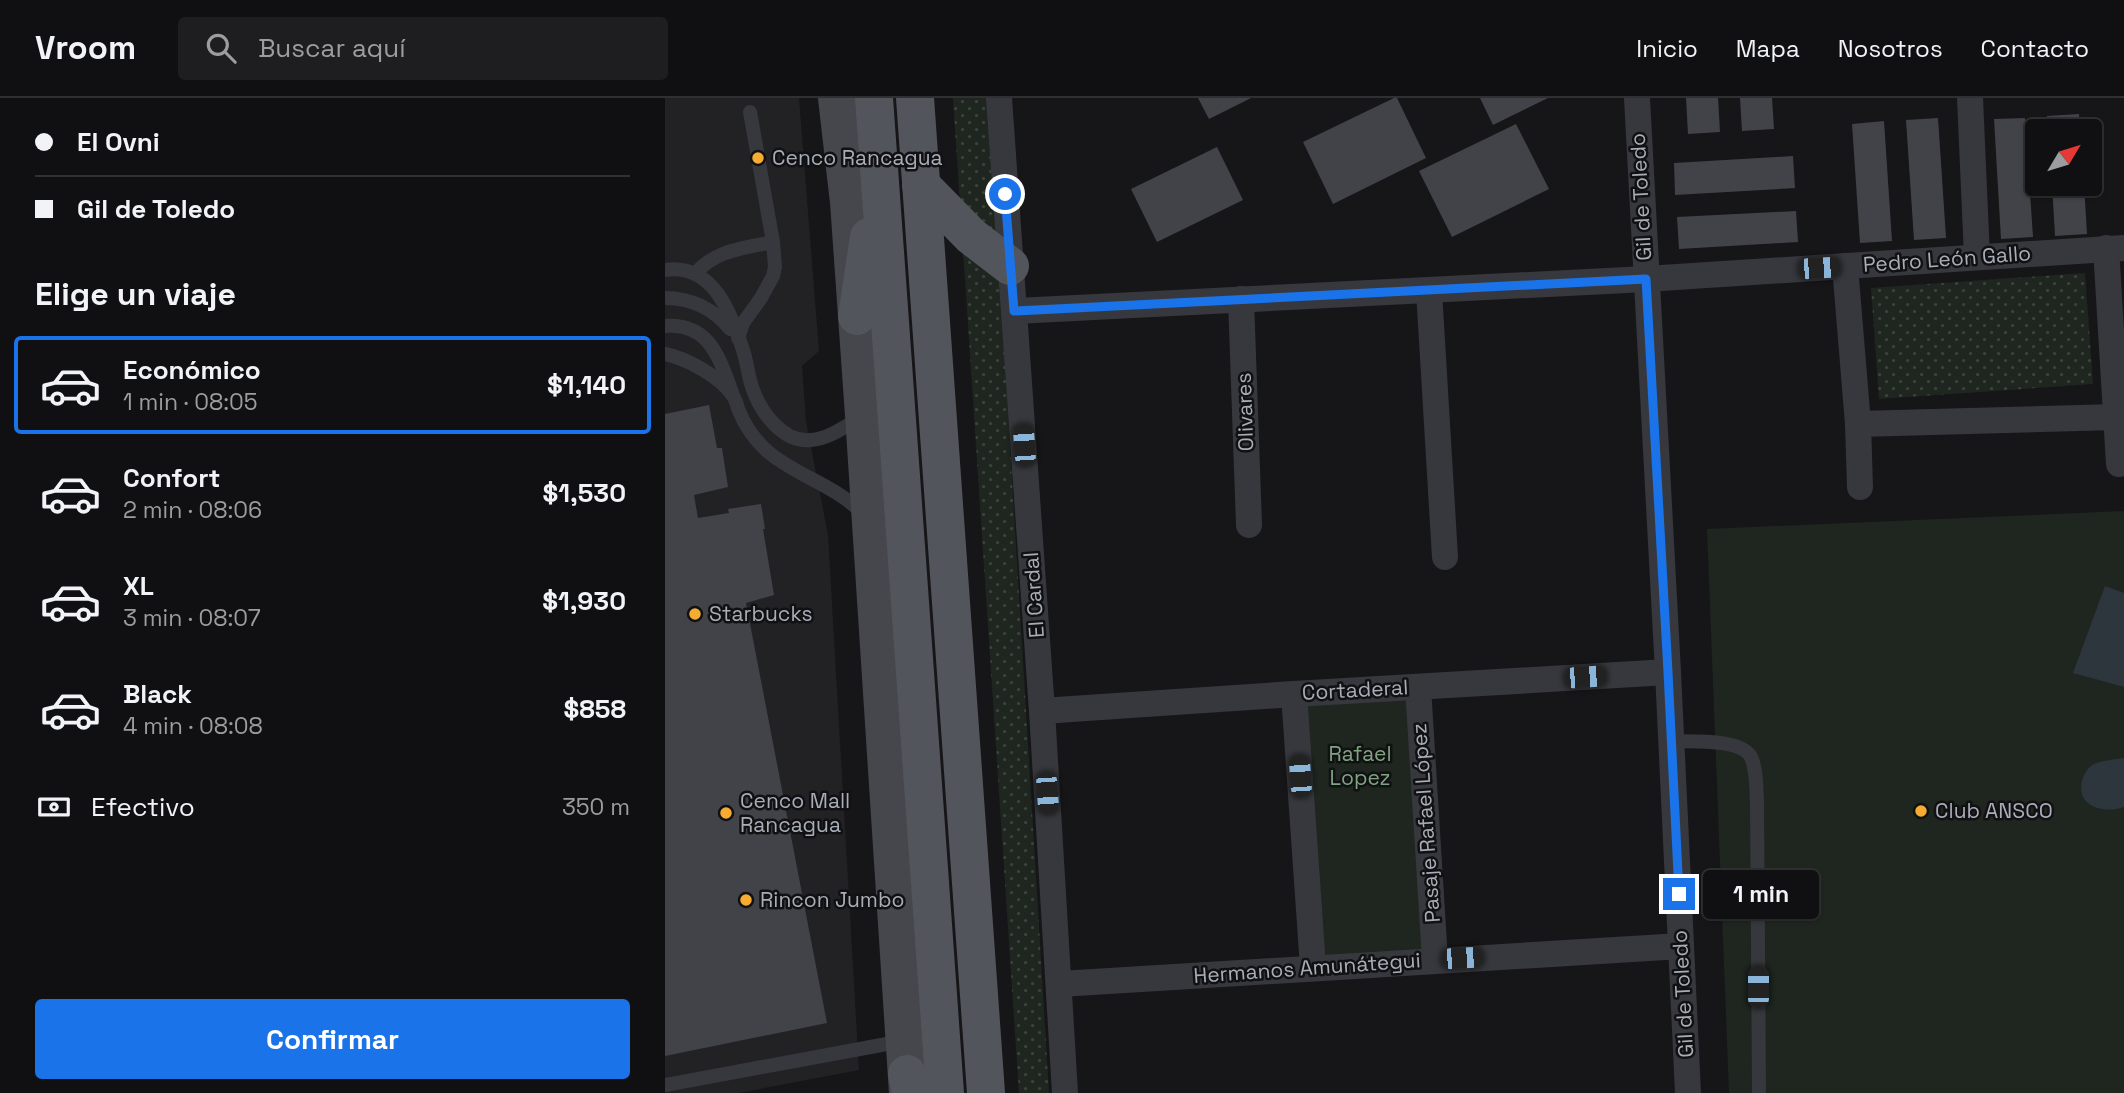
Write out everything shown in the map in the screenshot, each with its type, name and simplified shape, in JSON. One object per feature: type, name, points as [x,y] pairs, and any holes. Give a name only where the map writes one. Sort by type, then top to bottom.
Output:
[{"type":"main road","points":[[874,98],[945,1093]]},
{"type":"main road","points":[[915,98],[986,1093]]},
{"type":"main road","points":[[857,316],[879,169]]},
{"type":"main road","points":[[921,185],[971,236],[1010,266]]},
{"type":"street","points":[[837,98],[849,202],[907,1075]]},
{"type":"street","name":"El Cardal","points":[[999,98],[1042,712],[1065,1093]]},
{"type":"street","name":"Gil de Toledo","points":[[1637,98],[1688,1093]]},
{"type":"street","points":[[1970,98],[1977,257]]},
{"type":"street","points":[[2115,248],[2119,464]]},
{"type":"street","name":"Pedro León Gallo","points":[[1014,311],[1646,279],[2115,248]]},
{"type":"street","points":[[1845,266],[1858,424],[1860,487]]},
{"type":"street","points":[[1429,291],[1445,557]]},
{"type":"street","name":"Olivares","points":[[1241,299],[1249,525]]},
{"type":"street","points":[[1858,424],[2117,417]]},
{"type":"street","name":"Cortaderal","points":[[1042,712],[1668,672]]},
{"type":"street","name":"Pasaje Rafael López","points":[[1418,687],[1435,960]]},
{"type":"street","points":[[1294,694],[1313,967]]},
{"type":"street","name":"Hermanos Amunátegui","points":[[1060,984],[1681,946]]},
{"type":"lane","points":[[738,338],[747,316],[773,276],[775,267],[750,112]]},
{"type":"lane","points":[[696,273],[709,260],[725,252],[773,242]]},
{"type":"lane","points":[[665,270],[696,273],[716,291],[743,350],[757,399],[772,423],[782,431],[800,439],[816,439],[837,431],[864,415]]},
{"type":"lane","points":[[665,298],[685,300],[709,310],[721,318],[738,338]]},
{"type":"lane","points":[[665,326],[694,332],[711,343],[746,426],[767,451],[848,499],[871,522]]},
{"type":"lane","points":[[665,354],[677,356],[701,368],[733,396]]},
{"type":"lane","points":[[1672,741],[1736,745],[1750,755],[1757,802],[1759,1093]]},
{"type":"lane","points":[[665,1085],[907,1075]]},
{"type":"shaded area","points":[[665,98],[799,98],[819,351],[802,366],[806,421],[828,535],[859,1070],[739,1093],[665,1093]]},
{"type":"shaded area","points":[[2105,586],[2124,593],[2124,687],[2073,673]]},
{"type":"shaded area","name":"Club ANSCO","points":[[2124,758],[2124,807],[2100,809],[2087,802],[2081,790],[2088,769],[2098,762]]},
{"type":"green space","points":[[953,98],[989,98],[1049,1093],[1019,1093]]},
{"type":"green space","points":[[2085,273],[2093,384],[1879,399],[1871,288]]},
{"type":"green space","name":"Club ANSCO","points":[[2124,511],[2124,1093],[1729,1093],[1707,529]]},
{"type":"green space","name":"Rafael Lopez","points":[[1412,694],[1427,953],[1319,960],[1300,700]]},
{"type":"building","points":[[1198,98],[1251,98],[1209,119]]},
{"type":"building","points":[[1397,98],[1426,158],[1333,204],[1303,142]]},
{"type":"building","points":[[1480,98],[1548,98],[1493,125]]},
{"type":"building","points":[[1686,98],[1718,98],[1720,132],[1688,134]]},
{"type":"building","points":[[1740,98],[1772,98],[1774,129],[1742,131]]},
{"type":"building","points":[[2079,114],[2079,119],[2047,119],[2047,116]]},
{"type":"building","points":[[1938,118],[1946,238],[1914,240],[1906,120]]},
{"type":"building","points":[[2025,118],[2025,196],[2030,196],[2033,237],[2001,239],[1994,119]]},
{"type":"building","points":[[1884,121],[1892,241],[1860,243],[1852,124]]},
{"type":"building","points":[[1516,124],[1549,189],[1452,237],[1419,171]]},
{"type":"building","points":[[1217,147],[1243,200],[1157,242],[1131,189]]},
{"type":"building","points":[[1793,156],[1795,188],[1675,195],[1674,163]]},
{"type":"building","points":[[2053,196],[2085,196],[2087,234],[2055,236]]},
{"type":"building","points":[[1796,211],[1798,242],[1679,249],[1677,217]]},
{"type":"building","name":"Cenco Mall Rancagua","points":[[709,405],[717,448],[722,448],[728,487],[694,495],[698,518],[729,513],[728,509],[761,504],[774,595],[746,603],[827,1023],[665,1056],[665,414]]},
{"type":"place","name":"Cenco Rancagua","points":[[758,158]]},
{"type":"place","name":"Starbucks","points":[[695,614]]},
{"type":"place","name":"Club ANSCO","points":[[1921,811]]},
{"type":"place","name":"Cenco Mall Rancagua","points":[[726,813]]},
{"type":"place","name":"Rincon Jumbo","points":[[746,900]]},
{"type":"route","points":[[1005,194],[1014,311],[1646,279],[1679,894]]}]
